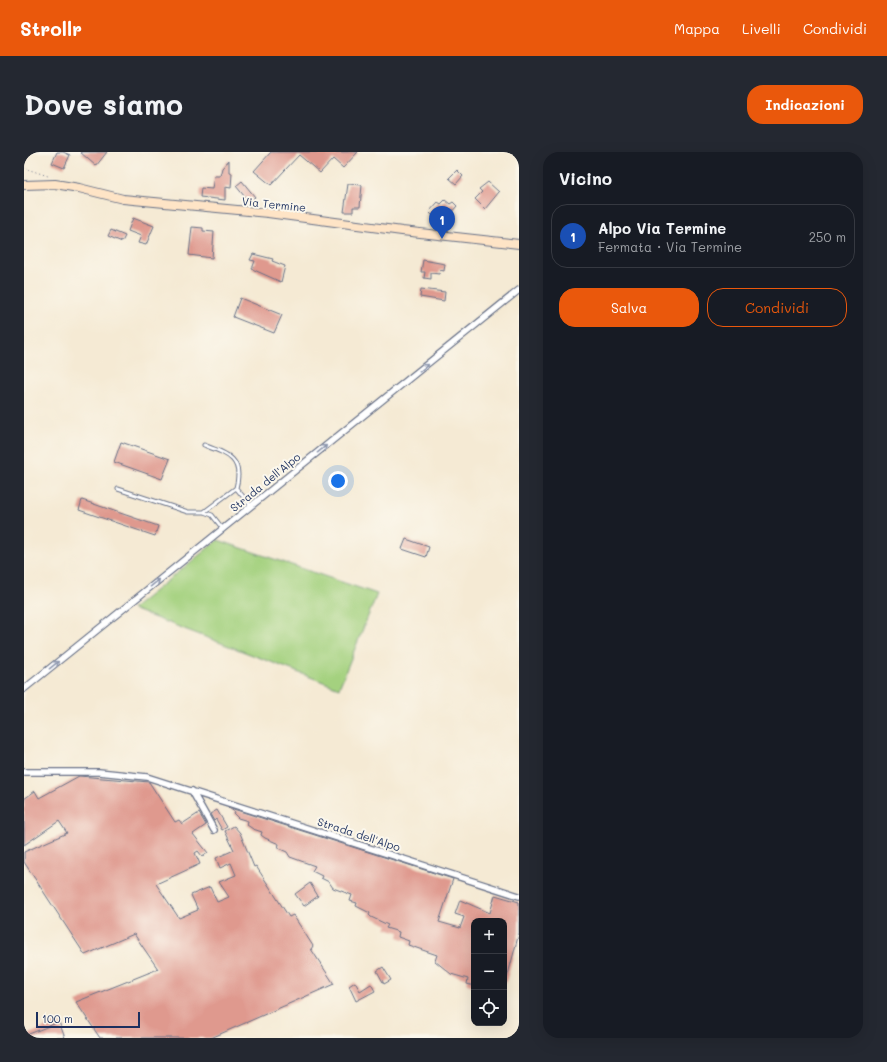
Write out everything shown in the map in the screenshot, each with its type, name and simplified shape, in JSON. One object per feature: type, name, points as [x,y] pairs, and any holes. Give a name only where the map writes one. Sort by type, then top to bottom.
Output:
[{"type":"street","name":"Via Termine","points":[[25,184],[55,184],[145,202],[268,214],[519,244]]},
{"type":"street","name":"Strada dell'Alpo","points":[[24,689],[519,290]]},
{"type":"street","name":"Strada dell'Alpo","points":[[24,772],[99,772],[147,777],[519,896]]},
{"type":"street","points":[[192,791],[214,830]]},
{"type":"lane","points":[[204,444],[226,453],[234,459],[239,474],[236,488],[204,512]]},
{"type":"lane","points":[[236,488],[251,506]]},
{"type":"lane","points":[[118,489],[188,512],[204,512],[212,515],[223,529]]},
{"type":"path","points":[[24,168],[46,175],[55,184]]},
{"type":"green space","points":[[218,540],[377,594],[339,688],[132,609]]},
{"type":"building","points":[[57,152],[63,152],[70,155],[64,168],[52,163]]},
{"type":"building","points":[[80,152],[107,152],[96,166]]},
{"type":"building","points":[[271,152],[358,152],[343,168],[333,159],[320,173],[299,155],[271,185],[254,171]]},
{"type":"building","points":[[229,160],[229,172],[232,173],[231,188],[225,187],[225,200],[200,197],[201,188],[212,189],[214,176],[220,176],[222,168]]},
{"type":"building","points":[[457,170],[463,176],[456,184],[449,178]]},
{"type":"building","points":[[242,181],[255,197],[249,202],[236,186]]},
{"type":"building","points":[[488,182],[499,192],[485,209],[475,199],[482,192],[479,189]]},
{"type":"building","points":[[348,184],[362,185],[360,207],[353,207],[353,212],[344,212]]},
{"type":"building","points":[[445,200],[450,204],[453,202],[457,206],[450,214],[448,211],[438,221],[429,212],[438,202],[441,204]]},
{"type":"building","points":[[133,218],[154,226],[146,245],[138,243],[141,236],[128,231]]},
{"type":"building","points":[[192,227],[203,228],[203,231],[214,232],[212,258],[189,255]]},
{"type":"building","points":[[111,230],[125,236],[122,242],[108,236]]},
{"type":"building","points":[[253,254],[273,259],[272,261],[285,266],[281,282],[252,269],[255,261],[250,260]]},
{"type":"building","points":[[423,260],[445,264],[444,271],[440,270],[439,274],[431,273],[431,279],[424,278],[425,272],[421,272]]},
{"type":"building","points":[[421,289],[445,292],[444,301],[420,297]]},
{"type":"building","points":[[240,298],[282,315],[274,333],[233,317]]},
{"type":"building","points":[[121,442],[170,459],[162,479],[114,462]]},
{"type":"building","points":[[82,500],[158,526],[155,536],[79,510]]},
{"type":"building","points":[[406,539],[429,547],[426,557],[402,549]]},
{"type":"building","points":[[79,776],[149,782],[175,822],[179,820],[182,824],[199,813],[206,825],[193,834],[208,853],[202,856],[198,851],[195,853],[200,864],[156,884],[179,918],[198,910],[191,895],[210,887],[217,902],[229,897],[219,882],[236,875],[231,863],[220,868],[216,858],[234,850],[225,831],[234,826],[240,833],[254,867],[256,866],[289,917],[293,915],[313,946],[311,949],[334,984],[211,1038],[100,1038],[76,1002],[158,969],[134,934],[85,955],[24,862],[24,852],[67,833],[59,821],[24,845],[24,799],[35,791],[39,798]]},
{"type":"building","points":[[227,807],[453,879],[439,922],[460,928],[464,917],[455,914],[460,900],[490,913],[495,895],[519,902],[519,933],[507,978],[507,918],[471,918],[471,985],[467,984],[468,979],[451,974],[435,961],[437,955],[408,945],[409,941],[398,937],[399,932],[386,928],[388,925],[371,917],[369,915],[370,913],[356,906],[357,903],[350,901],[352,895],[333,888],[329,882],[321,878],[322,876],[312,871],[315,866],[290,857],[287,852],[278,848],[279,844],[265,838],[261,835],[262,832],[247,825],[248,821],[238,818],[234,814],[235,812]]},
{"type":"building","points":[[217,810],[227,827],[222,830],[216,819],[214,821],[210,814]]},
{"type":"building","points":[[310,883],[318,896],[304,906],[295,894]]},
{"type":"building","points":[[383,967],[391,980],[384,984],[377,971]]},
{"type":"building","points":[[355,982],[360,991],[371,984],[375,991],[356,1001],[349,986]]},
{"type":"building","points":[[59,1022],[65,1038],[24,1038],[24,1036]]},
{"type":"place","name":"Alpo Via Termine","points":[[442,239]]}]
